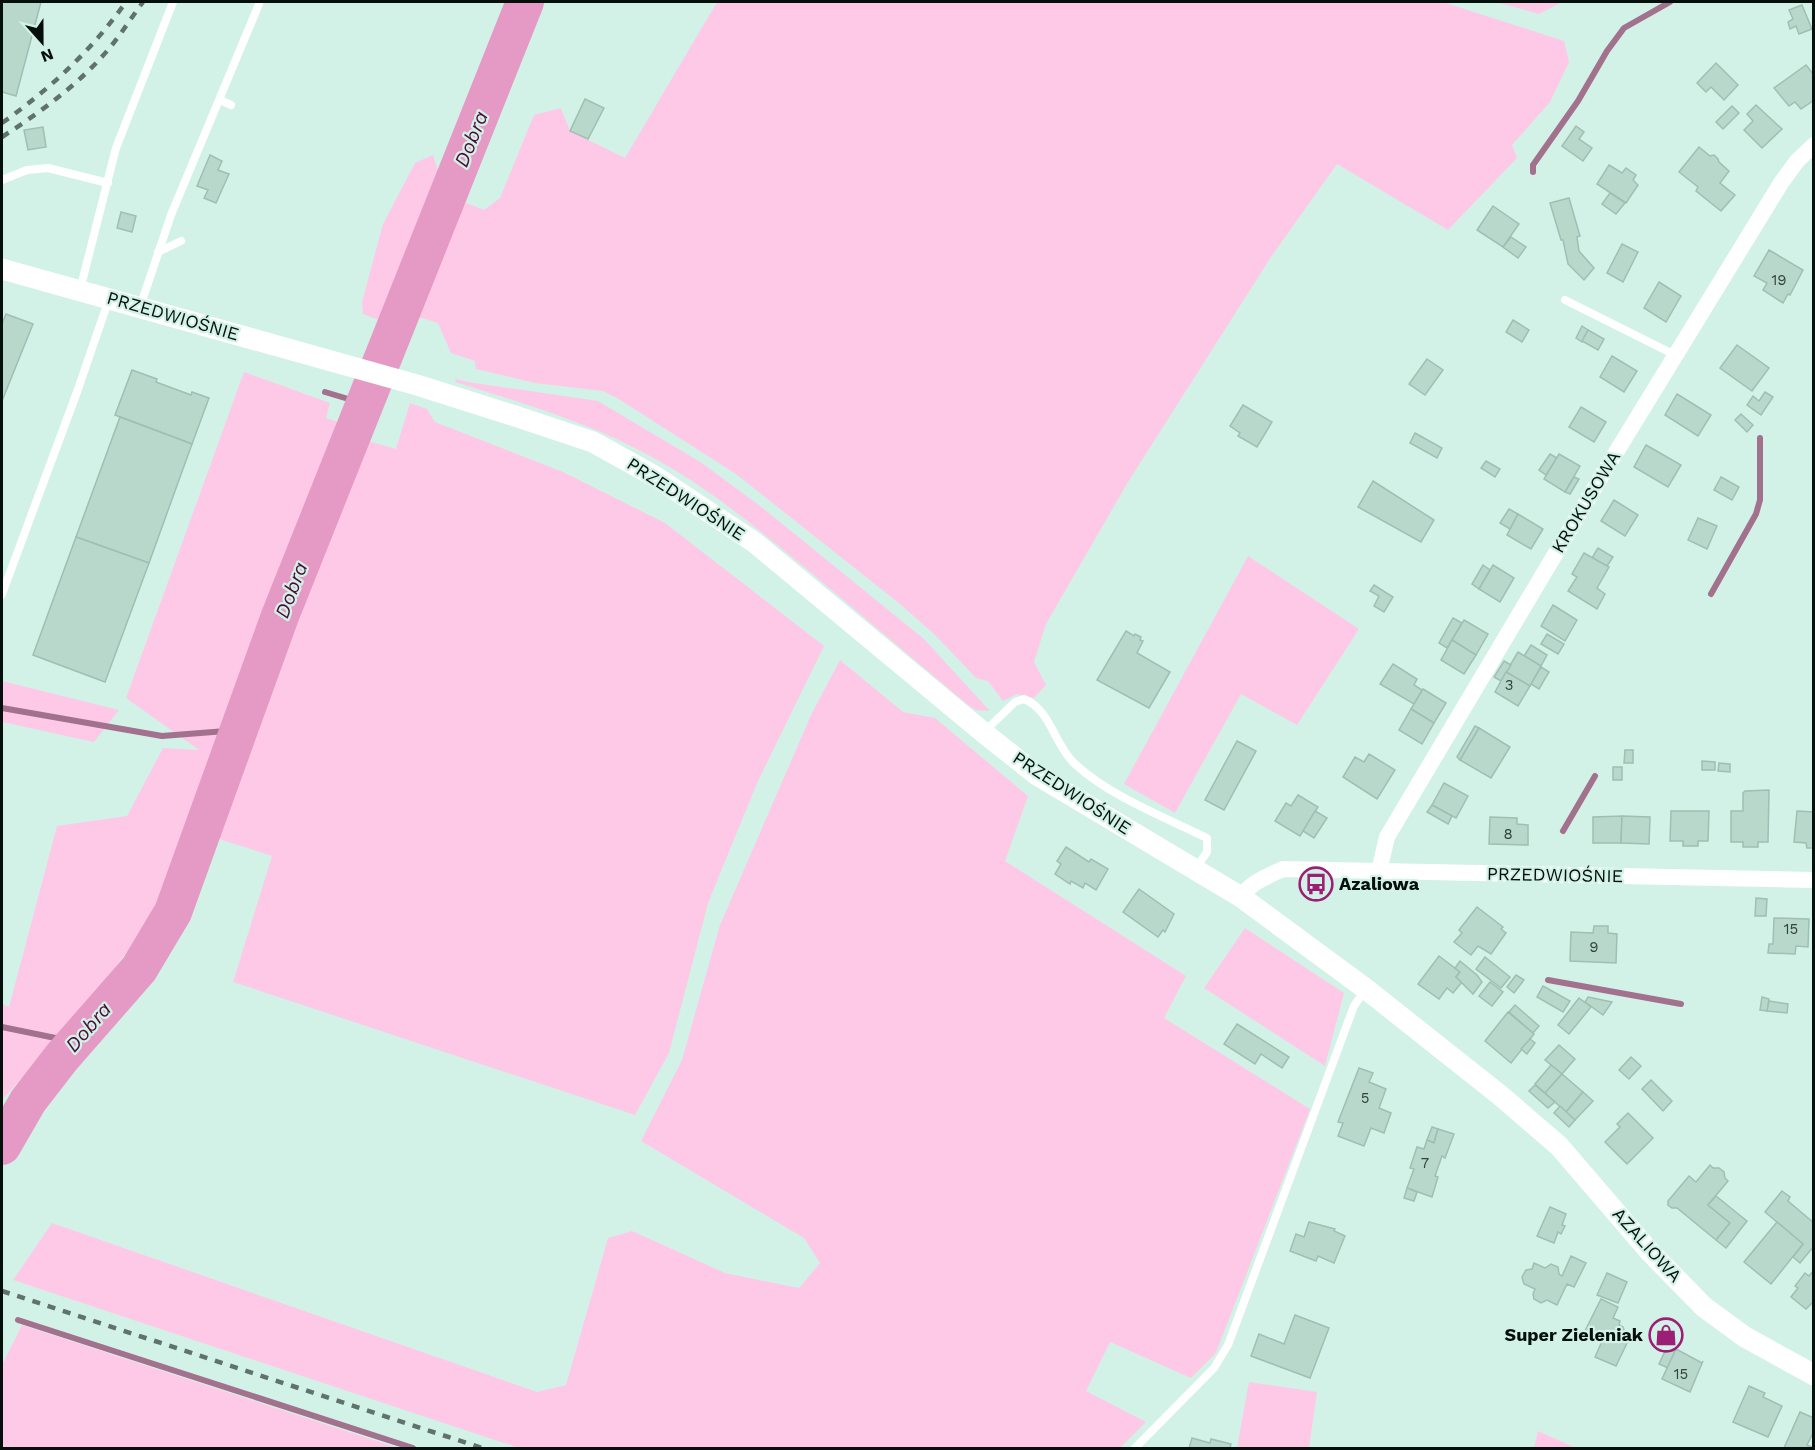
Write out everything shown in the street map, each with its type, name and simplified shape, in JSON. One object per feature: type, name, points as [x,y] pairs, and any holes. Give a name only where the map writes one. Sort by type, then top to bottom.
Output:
[{"type":"street","name":"KROKUSOWA","points":[[1379,871],[1387,837],[1675,355],[1781,183],[1797,161],[1814,145]]},
{"type":"street","name":"PRZEDWIOŚNIE","points":[[2,269],[417,385],[593,442],[656,477],[754,542],[1037,775],[1241,897],[1246,889],[1283,869],[1814,880]]},
{"type":"street","name":"AZALIOWA","points":[[1241,897],[1366,989],[1501,1096],[1559,1146],[1650,1252],[1704,1307],[1745,1337],[1814,1375]]},
{"type":"lane","points":[[80,290],[116,148],[173,2]]},
{"type":"lane","points":[[140,307],[171,215],[259,4]]},
{"type":"lane","points":[[246,38],[257,42]]},
{"type":"lane","points":[[220,100],[231,105]]},
{"type":"lane","points":[[2,180],[27,170],[48,168],[108,183]]},
{"type":"lane","points":[[158,252],[181,241]]},
{"type":"lane","points":[[2,594],[110,298]]},
{"type":"lane","points":[[1565,300],[1675,355]]},
{"type":"lane","points":[[984,733],[1015,702],[1024,699],[1033,703],[1042,713],[1064,752],[1075,764],[1096,780],[1132,801],[1207,838],[1207,852],[1196,869]]},
{"type":"lane","points":[[1135,1449],[1214,1368],[1228,1345],[1354,1006],[1366,989]]},
{"type":"shaded area","points":[[717,2],[1443,2],[1564,41],[1569,62],[1550,102],[1512,145],[1517,158],[1448,230],[1337,164],[1271,257],[1128,482],[1046,624],[1034,662],[1046,685],[1034,698],[1017,694],[1003,701],[988,681],[976,678],[935,635],[900,604],[736,474],[603,391],[535,383],[476,369],[475,361],[451,353],[438,323],[422,318],[411,318],[459,200],[484,210],[500,198],[534,115],[561,108],[570,131],[625,158]]},
{"type":"shaded area","points":[[1496,2],[1562,2],[1539,14]]},
{"type":"shaded area","points":[[433,155],[440,177],[379,320],[363,314],[362,302],[383,224],[415,163]]},
{"type":"shaded area","points":[[244,372],[330,403],[326,418],[348,425],[298,560],[316,565],[365,440],[396,449],[410,403],[427,409],[435,422],[563,472],[665,523],[824,646],[758,781],[708,903],[669,1053],[635,1115],[233,982],[272,856],[216,838],[235,778],[209,757],[166,902],[70,1025],[2,1100],[2,1004],[9,1007],[57,826],[127,816],[163,748],[199,750],[126,698]]},
{"type":"shaded area","points":[[456,379],[598,401],[702,463],[764,509],[924,639],[990,711],[976,710],[968,705],[815,576],[694,482],[650,456],[603,433],[554,414],[455,382]]},
{"type":"shaded area","points":[[1248,556],[1359,629],[1297,725],[1241,694],[1175,813],[1124,784]]},
{"type":"shaded area","points":[[840,660],[903,712],[935,718],[1028,796],[1005,861],[1186,976],[1164,1018],[1310,1109],[1216,1353],[1191,1378],[1110,1342],[1086,1391],[1146,1422],[1120,1448],[519,1448],[13,1280],[52,1223],[537,1392],[566,1385],[608,1238],[632,1231],[725,1273],[799,1288],[820,1263],[804,1238],[641,1141],[682,1060],[720,925],[811,715]]},
{"type":"shaded area","points":[[2,681],[119,710],[94,742],[2,722]]},
{"type":"shaded area","points":[[1245,928],[1344,993],[1325,1066],[1204,988]]},
{"type":"shaded area","points":[[22,1325],[398,1448],[2,1448],[2,1365]]},
{"type":"shaded area","points":[[1249,1382],[1317,1392],[1309,1448],[1237,1448]]},
{"type":"shaded area","points":[[1538,1431],[1576,1448],[1534,1448]]},
{"type":"building","points":[[2,2],[41,2],[16,96],[2,92]]},
{"type":"building","points":[[1802,5],[1812,29],[1799,34],[1796,26],[1790,29],[1788,22],[1793,19],[1789,10]]},
{"type":"building","points":[[1716,63],[1738,85],[1724,100],[1711,87],[1706,92],[1697,83]]},
{"type":"building","points":[[1806,65],[1814,75],[1814,100],[1801,109],[1795,102],[1789,106],[1774,88]]},
{"type":"building","points":[[585,99],[604,108],[588,139],[570,131]]},
{"type":"building","points":[[1756,105],[1782,129],[1762,148],[1744,130],[1753,121],[1747,114]]},
{"type":"building","points":[[1732,106],[1739,113],[1723,129],[1716,122]]},
{"type":"building","points":[[1576,126],[1584,132],[1579,139],[1592,148],[1583,161],[1562,146]]},
{"type":"building","points":[[43,127],[46,147],[28,150],[24,130]]},
{"type":"building","points":[[1699,147],[1710,156],[1714,155],[1729,171],[1720,183],[1735,195],[1721,211],[1696,191],[1698,187],[1679,172]]},
{"type":"building","points":[[210,155],[222,161],[218,170],[229,174],[216,203],[204,198],[208,190],[197,186]]},
{"type":"building","points":[[1609,165],[1622,173],[1626,168],[1636,175],[1633,180],[1638,185],[1626,203],[1597,184]]},
{"type":"building","points":[[1610,193],[1625,203],[1616,214],[1602,204]]},
{"type":"building","points":[[1569,198],[1580,236],[1577,237],[1579,251],[1594,268],[1584,280],[1568,264],[1563,240],[1561,240],[1550,203]]},
{"type":"building","points":[[1493,206],[1519,224],[1503,247],[1477,230]]},
{"type":"building","points":[[121,212],[136,216],[132,232],[117,228]]},
{"type":"building","points":[[1511,237],[1526,247],[1518,258],[1503,247]]},
{"type":"building","points":[[1622,244],[1638,252],[1623,282],[1607,273]]},
{"type":"building","points":[[1769,250],[1803,270],[1790,295],[1788,294],[1783,303],[1763,290],[1767,283],[1754,276]]},
{"type":"building","points":[[1659,282],[1681,296],[1666,322],[1644,308]]},
{"type":"building","points":[[6,314],[33,324],[2,401],[2,324]]},
{"type":"building","points":[[1513,320],[1529,330],[1522,342],[1506,332]]},
{"type":"building","points":[[1582,326],[1588,330],[1582,342],[1576,338]]},
{"type":"building","points":[[1588,330],[1604,339],[1598,350],[1582,341]]},
{"type":"building","points":[[1737,345],[1769,368],[1752,391],[1720,368]]},
{"type":"building","points":[[1612,356],[1637,371],[1624,392],[1600,377]]},
{"type":"building","points":[[1427,359],[1443,370],[1425,395],[1409,384]]},
{"type":"building","points":[[132,370],[191,395],[192,392],[209,398],[192,444],[115,415]]},
{"type":"building","points":[[1765,392],[1773,397],[1761,415],[1747,405],[1753,396],[1759,401]]},
{"type":"building","points":[[1677,394],[1711,415],[1698,436],[1665,415]]},
{"type":"building","points":[[1243,405],[1272,422],[1257,447],[1238,436],[1240,433],[1230,426]]},
{"type":"building","points":[[1581,407],[1606,422],[1594,442],[1569,427]]},
{"type":"building","points":[[1741,414],[1753,425],[1747,432],[1735,420]]},
{"type":"building","points":[[120,417],[192,444],[149,563],[76,537]]},
{"type":"building","points":[[1415,433],[1442,448],[1437,458],[1410,443]]},
{"type":"building","points":[[1646,445],[1681,465],[1668,487],[1634,467]]},
{"type":"building","points":[[1550,454],[1557,458],[1546,475],[1539,470]]},
{"type":"building","points":[[1559,454],[1580,466],[1565,492],[1544,479]]},
{"type":"building","points":[[1486,461],[1500,469],[1495,477],[1481,468]]},
{"type":"building","points":[[1574,477],[1579,479],[1570,494],[1565,492]]},
{"type":"building","points":[[1721,477],[1739,487],[1732,500],[1714,490]]},
{"type":"building","points":[[1373,481],[1434,520],[1421,542],[1358,507]]},
{"type":"building","points":[[1614,500],[1638,515],[1625,536],[1601,521]]},
{"type":"building","points":[[1509,509],[1518,514],[1510,529],[1500,523]]},
{"type":"building","points":[[1518,514],[1543,529],[1531,549],[1507,535]]},
{"type":"building","points":[[1698,518],[1717,526],[1707,549],[1688,540]]},
{"type":"building","points":[[76,537],[149,563],[105,682],[33,655]]},
{"type":"building","points":[[1598,548],[1613,557],[1607,566],[1592,558]]},
{"type":"building","points":[[1584,553],[1609,567],[1597,588],[1605,594],[1597,609],[1568,591],[1577,577],[1572,574]]},
{"type":"building","points":[[1483,565],[1490,570],[1479,589],[1472,584]]},
{"type":"building","points":[[1493,565],[1514,578],[1500,602],[1479,589]]},
{"type":"building","points":[[1374,585],[1393,597],[1384,612],[1374,606],[1379,596],[1370,591]]},
{"type":"building","points":[[1553,605],[1577,620],[1565,641],[1541,626]]},
{"type":"building","points":[[1453,618],[1462,623],[1447,648],[1439,643]]},
{"type":"building","points":[[1464,620],[1488,634],[1476,655],[1452,640]]},
{"type":"building","points":[[1126,631],[1141,637],[1140,640],[1143,641],[1137,653],[1170,672],[1149,708],[1097,680]]},
{"type":"building","points":[[1547,634],[1564,644],[1558,654],[1541,644]]},
{"type":"building","points":[[1452,640],[1476,655],[1464,674],[1441,660]]},
{"type":"building","points":[[1531,645],[1547,655],[1541,666],[1524,656]]},
{"type":"building","points":[[1518,652],[1541,666],[1530,686],[1506,672]]},
{"type":"building","points":[[1504,661],[1511,665],[1501,681],[1494,677]]},
{"type":"building","points":[[1393,664],[1417,679],[1414,685],[1422,690],[1414,704],[1380,684]]},
{"type":"building","points":[[1541,667],[1549,672],[1539,689],[1531,684]]},
{"type":"building","points":[[1506,672],[1530,686],[1518,706],[1495,692]]},
{"type":"building","points":[[1423,689],[1446,703],[1434,723],[1411,709]]},
{"type":"building","points":[[1411,709],[1434,723],[1422,744],[1399,730]]},
{"type":"building","points":[[1475,726],[1479,728],[1460,760],[1457,757]]},
{"type":"building","points":[[1479,728],[1510,747],[1491,778],[1460,760]]},
{"type":"building","points":[[1237,741],[1256,751],[1224,810],[1205,800]]},
{"type":"building","points":[[1625,750],[1633,750],[1633,763],[1624,763]]},
{"type":"building","points":[[1369,754],[1395,770],[1377,799],[1343,777],[1355,757],[1364,762]]},
{"type":"building","points":[[1702,761],[1715,762],[1715,770],[1702,770]]},
{"type":"building","points":[[1719,763],[1730,764],[1730,772],[1718,771]]},
{"type":"building","points":[[1613,767],[1622,767],[1622,780],[1613,780]]},
{"type":"building","points":[[1444,783],[1468,796],[1456,818],[1432,805]]},
{"type":"building","points":[[1769,790],[1768,842],[1758,842],[1758,847],[1743,847],[1743,842],[1731,842],[1731,811],[1743,811],[1743,793]]},
{"type":"building","points":[[1298,795],[1318,807],[1300,836],[1275,821],[1286,803],[1291,806]]},
{"type":"building","points":[[1432,805],[1452,816],[1448,824],[1427,812]]},
{"type":"building","points":[[1315,811],[1327,818],[1314,838],[1303,831]]},
{"type":"building","points":[[1671,811],[1709,811],[1708,841],[1698,841],[1698,846],[1683,846],[1683,841],[1670,841]]},
{"type":"building","points":[[1797,811],[1814,812],[1814,848],[1807,848],[1806,843],[1794,842]]},
{"type":"building","points":[[1622,816],[1621,843],[1593,843],[1593,817]]},
{"type":"building","points":[[1622,816],[1650,817],[1649,844],[1621,843]]},
{"type":"building","points":[[1490,817],[1517,818],[1517,824],[1528,825],[1528,845],[1489,844]]},
{"type":"building","points":[[1066,847],[1089,862],[1091,859],[1108,869],[1096,890],[1085,883],[1083,888],[1071,881],[1070,884],[1055,874],[1061,864],[1057,861]]},
{"type":"building","points":[[1139,889],[1174,914],[1165,932],[1163,930],[1158,937],[1123,912]]},
{"type":"building","points":[[1756,898],[1767,899],[1766,916],[1755,916]]},
{"type":"building","points":[[1477,907],[1503,927],[1501,929],[1506,933],[1491,954],[1478,946],[1471,955],[1454,942],[1462,933],[1459,930]]},
{"type":"building","points":[[1774,918],[1809,919],[1808,947],[1796,946],[1795,954],[1768,953],[1769,944],[1773,944]]},
{"type":"building","points":[[1594,926],[1608,926],[1608,933],[1617,934],[1616,963],[1570,961],[1571,932],[1593,933]]},
{"type":"building","points":[[1439,956],[1460,972],[1456,977],[1462,982],[1453,993],[1447,988],[1439,999],[1418,984]]},
{"type":"building","points":[[1485,957],[1510,977],[1501,988],[1476,969]]},
{"type":"building","points":[[1460,961],[1482,982],[1473,994],[1456,977],[1460,972],[1455,968]]},
{"type":"building","points":[[1516,975],[1524,980],[1514,993],[1507,987]]},
{"type":"building","points":[[1490,982],[1503,992],[1492,1006],[1479,996]]},
{"type":"building","points":[[1543,986],[1570,1001],[1563,1012],[1537,997]]},
{"type":"building","points":[[1588,997],[1612,1002],[1603,1015],[1585,1002]]},
{"type":"building","points":[[1762,997],[1769,999],[1767,1011],[1760,1010]]},
{"type":"building","points":[[1579,998],[1591,1007],[1569,1034],[1558,1025]]},
{"type":"building","points":[[1769,1001],[1788,1004],[1787,1013],[1767,1011]]},
{"type":"building","points":[[1515,1005],[1539,1026],[1533,1033],[1509,1012]]},
{"type":"building","points":[[1508,1012],[1534,1034],[1511,1063],[1485,1041]]},
{"type":"building","points":[[1237,1024],[1289,1057],[1282,1068],[1261,1054],[1255,1064],[1224,1044]]},
{"type":"building","points":[[1530,1039],[1535,1043],[1527,1054],[1521,1049]]},
{"type":"building","points":[[1559,1045],[1575,1059],[1562,1074],[1545,1060]]},
{"type":"building","points":[[1631,1057],[1641,1066],[1629,1079],[1619,1070]]},
{"type":"building","points":[[1551,1065],[1562,1074],[1545,1093],[1535,1084]]},
{"type":"building","points":[[1359,1068],[1373,1073],[1369,1082],[1386,1089],[1379,1108],[1391,1113],[1384,1133],[1371,1128],[1364,1146],[1338,1136],[1343,1123],[1338,1122]]},
{"type":"building","points":[[1562,1074],[1583,1092],[1566,1112],[1545,1093]]},
{"type":"building","points":[[1651,1080],[1672,1101],[1663,1111],[1642,1089]]},
{"type":"building","points":[[1535,1085],[1555,1102],[1548,1108],[1529,1091]]},
{"type":"building","points":[[1583,1092],[1593,1101],[1575,1120],[1566,1112]]},
{"type":"building","points":[[1560,1106],[1575,1120],[1569,1127],[1554,1113]]},
{"type":"building","points":[[1628,1113],[1653,1138],[1627,1164],[1605,1142],[1620,1127],[1617,1124]]},
{"type":"building","points":[[1432,1127],[1438,1129],[1434,1143],[1427,1140]]},
{"type":"building","points":[[1438,1129],[1454,1134],[1445,1158],[1442,1156],[1435,1176],[1438,1177],[1432,1197],[1407,1188],[1414,1169],[1410,1168],[1417,1147],[1424,1149],[1427,1140],[1434,1143]]},
{"type":"building","points":[[1710,1165],[1724,1172],[1728,1181],[1708,1205],[1730,1223],[1716,1240],[1677,1208],[1668,1205],[1668,1201],[1689,1176],[1696,1182]]},
{"type":"building","points":[[1407,1188],[1417,1192],[1414,1201],[1404,1198]]},
{"type":"building","points":[[1782,1191],[1790,1197],[1788,1201],[1814,1223],[1814,1246],[1800,1263],[1793,1257],[1803,1244],[1765,1212]]},
{"type":"building","points":[[1716,1196],[1747,1221],[1726,1248],[1716,1240],[1730,1223],[1708,1205]]},
{"type":"building","points":[[1550,1207],[1566,1214],[1562,1225],[1565,1226],[1561,1234],[1558,1232],[1554,1243],[1537,1236]]},
{"type":"building","points":[[1309,1222],[1335,1229],[1334,1231],[1345,1236],[1334,1263],[1318,1256],[1316,1261],[1290,1251],[1296,1234],[1304,1237]]},
{"type":"building","points":[[1777,1222],[1803,1244],[1771,1284],[1744,1262]]},
{"type":"building","points":[[1571,1256],[1586,1263],[1574,1287],[1567,1284],[1557,1305],[1547,1300],[1541,1303],[1534,1299],[1535,1289],[1524,1284],[1522,1277],[1526,1270],[1532,1269],[1534,1263],[1545,1268],[1551,1264],[1558,1267],[1559,1274],[1562,1276]]},
{"type":"building","points":[[1814,1270],[1814,1301],[1806,1309],[1791,1297],[1798,1288],[1795,1286],[1805,1273],[1809,1276]]},
{"type":"building","points":[[1607,1273],[1627,1282],[1618,1303],[1597,1295]]},
{"type":"building","points":[[1601,1299],[1618,1307],[1613,1318],[1620,1321],[1619,1325],[1623,1327],[1626,1335],[1624,1340],[1628,1341],[1616,1366],[1595,1357],[1603,1339],[1585,1331]]},
{"type":"building","points":[[1295,1315],[1329,1328],[1310,1378],[1251,1356],[1259,1334],[1284,1344]]},
{"type":"building","name":"Super Zieleniak","points":[[1663,1321],[1678,1328],[1672,1343],[1669,1341],[1665,1350],[1652,1344]]},
{"type":"building","points":[[1668,1345],[1676,1349],[1668,1368],[1659,1364]]},
{"type":"building","points":[[1676,1349],[1702,1363],[1703,1361],[1690,1392],[1662,1379]]},
{"type":"building","points":[[1749,1386],[1765,1393],[1763,1397],[1782,1406],[1768,1437],[1733,1422]]},
{"type":"building","points":[[1800,1412],[1814,1418],[1814,1431],[1807,1445],[1814,1448],[1784,1448]]},
{"type":"building","points":[[1192,1438],[1210,1443],[1211,1439],[1231,1444],[1230,1448],[1189,1448]]},
{"type":"waterway","name":"Dobra","points":[[2,1146],[28,1101],[62,1057],[139,969],[173,912],[280,616],[525,2]]},
{"type":"waterway","points":[[1533,172],[1533,165],[1578,101],[1607,51],[1624,28],[1670,2]]},
{"type":"waterway","points":[[325,392],[365,404]]},
{"type":"waterway","points":[[1711,594],[1756,514],[1760,500],[1760,438]]},
{"type":"waterway","points":[[2,708],[162,736],[239,730]]},
{"type":"waterway","points":[[1563,831],[1595,776]]},
{"type":"waterway","points":[[1548,980],[1681,1004]]},
{"type":"waterway","points":[[2,1027],[75,1042]]},
{"type":"waterway","points":[[18,1320],[413,1448]]},
{"type":"railway","points":[[2,123],[69,68],[113,20],[126,2]]},
{"type":"railway","points":[[2,137],[44,108],[84,75],[112,45],[143,2]]},
{"type":"railway","points":[[2,1291],[482,1448]]},
{"type":"place","name":"Azaliowa","points":[[1316,884]]},
{"type":"place","name":"Super Zieleniak","points":[[1666,1335]]}]
